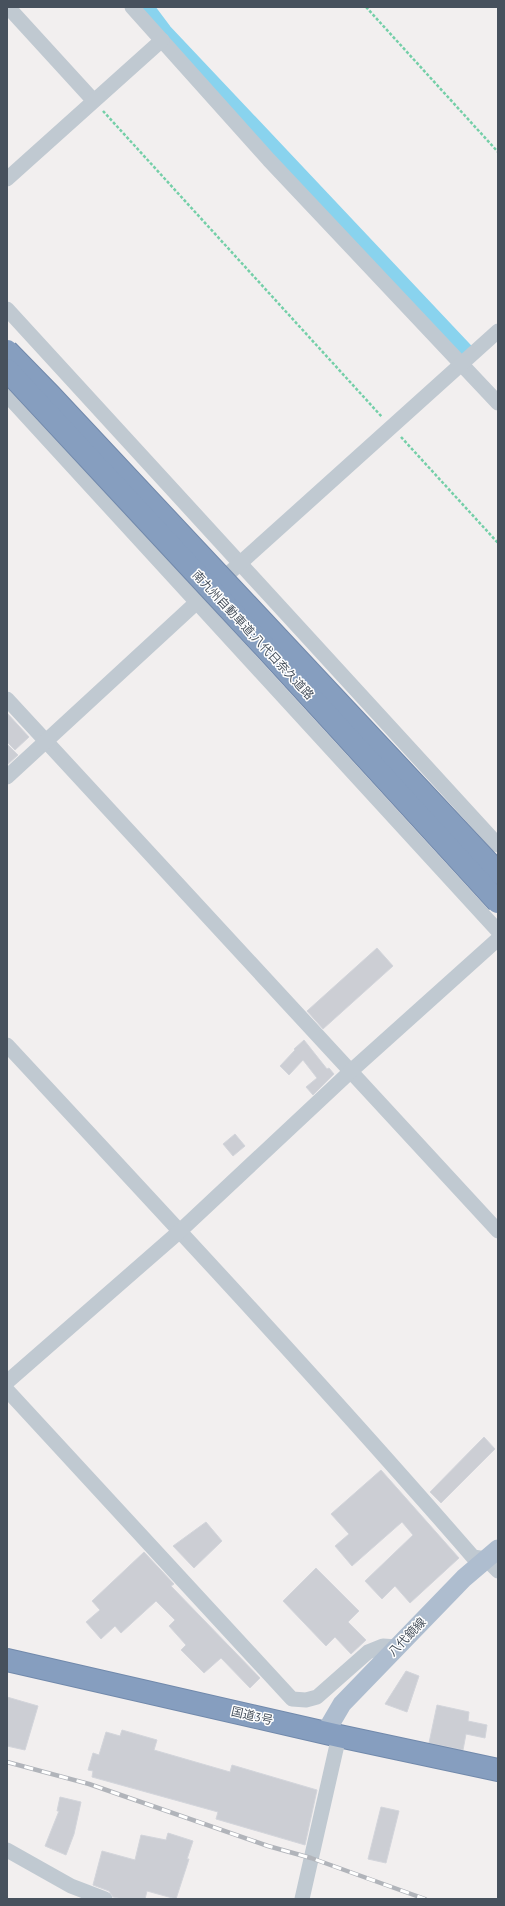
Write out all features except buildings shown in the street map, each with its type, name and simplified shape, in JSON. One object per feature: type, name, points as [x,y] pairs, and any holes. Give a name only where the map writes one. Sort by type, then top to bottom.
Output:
[{"type":"highway","name":"南九州自動車道;八代日奈久道路","points":[[7,351],[498,873]]},
{"type":"highway","name":"南九州自動車道;八代日奈久道路","points":[[7,370],[272,655],[498,902]]},
{"type":"highway","name":"国道3号","points":[[7,1660],[332,1735],[498,1770]]},
{"type":"main road","name":"八代鏡線","points":[[332,1735],[342,1704],[464,1578],[494,1560]]},
{"type":"street","points":[[8,7],[93,100]]},
{"type":"street","points":[[132,7],[268,160],[498,403]]},
{"type":"street","points":[[7,179],[93,100],[162,40]]},
{"type":"street","points":[[7,309],[498,845]]},
{"type":"street","points":[[7,777],[197,602],[498,331]]},
{"type":"street","points":[[7,395],[498,931]]},
{"type":"street","points":[[7,699],[498,1230]]},
{"type":"street","points":[[7,1382],[180,1231],[351,1071],[498,939]]},
{"type":"street","points":[[7,1045],[180,1231],[415,1490],[473,1557],[494,1560]]},
{"type":"street","points":[[7,1390],[292,1699],[306,1700],[317,1697],[368,1652],[383,1646],[397,1647]]},
{"type":"street","points":[[302,1899],[332,1735]]},
{"type":"street","points":[[7,1850],[71,1886],[105,1899]]},
{"type":"path","points":[[366,7],[498,152]]},
{"type":"path","points":[[93,100],[498,543]]},
{"type":"waterway","points":[[147,7],[165,31],[466,350]]},
{"type":"railway","points":[[7,1762],[89,1784],[268,1846],[311,1858],[425,1899]]}]
